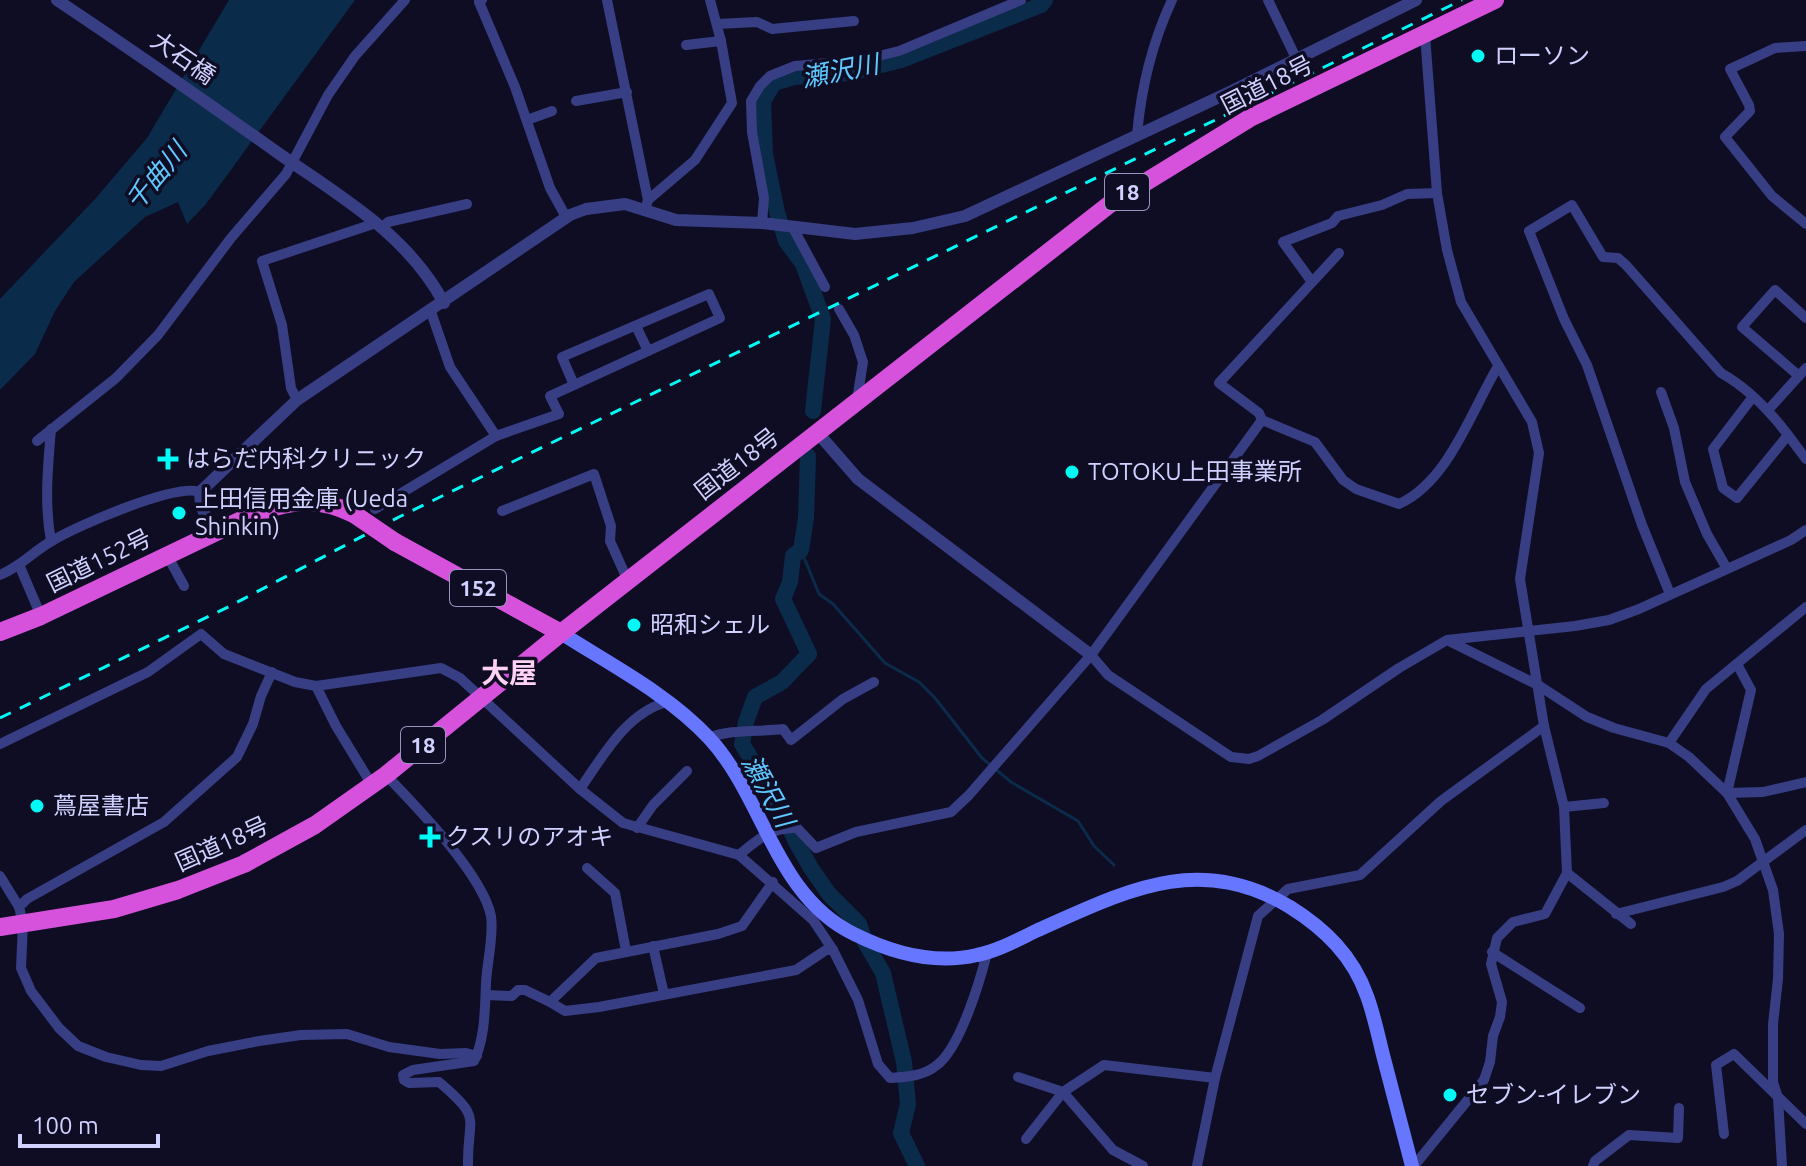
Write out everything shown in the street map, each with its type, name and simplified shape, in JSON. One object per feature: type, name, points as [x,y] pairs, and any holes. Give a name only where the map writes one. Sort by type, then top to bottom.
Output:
[{"type":"highway","name":"国道18号","points":[[0,927],[21,915],[114,909],[212,877],[280,845],[379,780],[561,633],[1110,204],[1250,118],[1495,0]]},
{"type":"highway","name":"国道152号","points":[[0,632],[41,616],[212,532],[256,513],[297,501],[321,502],[354,514],[395,542],[561,633]]},
{"type":"main road","points":[[561,633],[667,702],[708,738],[740,784],[765,833],[815,906],[853,934],[891,950],[913,957],[974,956],[1127,891],[1200,879],[1257,890],[1322,928],[1343,952],[1367,995],[1413,1166]]},
{"type":"street","name":"大石橋","points":[[57,0],[161,68],[379,226],[417,260],[444,303]]},
{"type":"street","points":[[37,441],[116,378],[158,335],[231,238],[293,163],[328,95],[355,56],[405,0]]},
{"type":"street","points":[[482,0],[479,2],[527,120],[550,188],[566,217]]},
{"type":"street","points":[[607,0],[647,205]]},
{"type":"street","points":[[647,205],[695,160],[732,103],[710,0]]},
{"type":"street","points":[[766,224],[752,132],[751,101],[770,76],[795,66],[862,60],[899,51],[1021,0]]},
{"type":"street","points":[[1137,135],[1150,64],[1161,24],[1172,0]]},
{"type":"street","points":[[1268,0],[1296,58]]},
{"type":"street","points":[[200,492],[297,400],[431,312],[566,217],[607,205],[647,205],[676,220],[766,224],[855,234],[913,228],[965,216],[1408,2]]},
{"type":"street","points":[[717,24],[757,22],[772,29],[854,21]]},
{"type":"street","points":[[1413,1166],[1484,1080],[1502,1002],[1491,964],[1497,938],[1513,922],[1545,914],[1567,873],[1564,807],[1544,726],[1520,579],[1539,453],[1532,422],[1497,368],[1461,302],[1447,250],[1437,193],[1425,35]]},
{"type":"street","points":[[686,45],[721,41]]},
{"type":"street","points":[[1806,46],[1775,48],[1730,69],[1750,111],[1725,137],[1772,196],[1806,224]]},
{"type":"street","points":[[576,101],[627,92]]},
{"type":"street","points":[[527,120],[552,111]]},
{"type":"street","points":[[1312,282],[1283,242],[1332,223],[1338,216],[1382,205],[1407,194],[1437,193]]},
{"type":"street","points":[[297,400],[291,388],[282,325],[262,261],[388,222],[467,204]]},
{"type":"street","points":[[1670,594],[1642,525],[1587,365],[1564,319],[1529,231],[1572,205],[1603,257],[1618,258],[1626,265],[1721,373],[1769,409],[1806,459]]},
{"type":"street","points":[[789,226],[825,287]]},
{"type":"street","points":[[1339,253],[1219,383],[1259,413],[1262,420],[1315,442],[1343,480],[1356,489],[1399,504],[1413,498],[1432,479],[1453,450],[1497,368]]},
{"type":"street","points":[[1769,409],[1803,372],[1742,327],[1775,290],[1806,318]]},
{"type":"street","points":[[375,509],[496,436],[559,414],[550,396],[574,385],[648,351],[720,318],[709,294],[562,357],[574,385]]},
{"type":"street","points":[[839,309],[854,335],[863,362],[857,400]]},
{"type":"street","points":[[431,312],[450,367],[496,436]]},
{"type":"street","points":[[636,326],[648,351]]},
{"type":"street","points":[[1661,392],[1674,428],[1689,493],[1726,567]]},
{"type":"street","points":[[1752,398],[1713,449],[1723,488],[1737,498],[1788,435]]},
{"type":"street","points":[[739,855],[765,833],[797,828],[816,848],[856,832],[951,812],[1091,655],[1262,420]]},
{"type":"street","points":[[51,429],[46,479],[51,541]]},
{"type":"street","points":[[817,432],[858,479],[1091,655],[1108,675],[1231,757],[1249,759],[1322,720],[1389,674],[1447,640],[1609,620],[1791,540],[1806,530]]},
{"type":"street","points":[[502,511],[594,474],[611,526],[610,541],[628,581]]},
{"type":"street","points":[[0,575],[20,567],[51,541],[100,518],[158,497],[194,490],[200,492]]},
{"type":"street","points":[[200,492],[201,505],[212,532]]},
{"type":"street","points":[[167,555],[184,586]]},
{"type":"street","points":[[20,567],[41,616]]},
{"type":"street","points":[[1669,743],[1706,689],[1806,607]]},
{"type":"street","points":[[0,744],[148,672],[201,634],[224,654],[316,686],[441,668],[460,678],[580,789],[623,823],[739,855],[773,882],[813,920],[833,950],[858,1000],[878,1064],[890,1078],[915,1076],[936,1067],[947,1056],[966,1015],[987,953]]},
{"type":"street","points":[[1447,640],[1538,685],[1587,717],[1669,743],[1689,757],[1727,793],[1765,860],[1773,890],[1779,934],[1773,1082],[1778,1098],[1782,1166]]},
{"type":"street","points":[[1727,793],[1751,690],[1737,664]]},
{"type":"street","points":[[272,672],[237,757],[164,822],[27,899],[21,915],[21,968],[31,991],[59,1028],[78,1046],[106,1057],[141,1065],[161,1066],[208,1051],[301,1035],[347,1034],[389,1047],[477,1056]]},
{"type":"street","points":[[708,738],[724,731],[751,733],[783,729],[791,740],[843,699],[874,682]]},
{"type":"street","points":[[316,686],[336,726],[379,780],[431,822],[487,902],[491,920],[485,1019],[477,1056],[474,1061],[413,1070],[403,1075],[409,1083],[439,1082],[468,1109],[472,1122],[468,1166]]},
{"type":"street","points":[[580,789],[620,732],[653,706],[667,702]]},
{"type":"street","points":[[1197,1166],[1215,1078],[1258,916],[1288,889],[1360,875],[1441,801],[1544,726]]},
{"type":"street","points":[[637,828],[653,805],[687,771]]},
{"type":"street","points":[[1727,793],[1763,792],[1806,782]]},
{"type":"street","points":[[1564,807],[1604,803]]},
{"type":"street","points":[[1616,914],[1737,881],[1806,830]]},
{"type":"street","points":[[587,868],[615,893],[626,951]]},
{"type":"street","points":[[1567,873],[1631,924]]},
{"type":"street","points":[[0,876],[21,915]]},
{"type":"street","points":[[550,1002],[596,958],[718,934],[742,926],[773,882]]},
{"type":"street","points":[[653,946],[664,994]]},
{"type":"street","points":[[486,995],[512,996],[518,990],[525,990],[565,1011],[599,1007],[796,970],[826,950],[833,950]]},
{"type":"street","points":[[1492,952],[1580,1008]]},
{"type":"street","points":[[1724,1134],[1716,1065],[1734,1054],[1806,1124]]},
{"type":"street","points":[[1026,1139],[1063,1092],[1104,1065],[1215,1078]]},
{"type":"street","points":[[1018,1077],[1063,1092],[1113,1150],[1143,1166]]},
{"type":"street","points":[[1593,1166],[1595,1161],[1629,1135],[1678,1138],[1679,1108]]},
{"type":"water","name":"千曲川","points":[[229,0],[355,0],[206,204],[187,224],[178,202],[145,217],[74,282],[55,311],[35,354],[0,390],[0,299],[96,198],[147,138]]},
{"type":"waterway","name":"瀬沢川","points":[[813,411],[823,319],[803,264],[786,241],[777,212],[765,154],[763,101],[774,83],[794,77],[850,73],[901,60],[1041,5],[1045,0]]},
{"type":"waterway","name":"瀬沢川","points":[[808,456],[806,518],[801,550],[793,556],[790,582],[783,599],[809,654],[782,682],[755,697],[742,744],[777,801],[811,868],[829,894],[859,924],[865,942],[883,973],[904,1062],[908,1104],[901,1133],[917,1166]]},
{"type":"waterway","points":[[801,550],[819,594],[833,604],[885,663],[919,682],[982,758],[1011,782],[1078,821],[1094,846],[1114,865]]},
{"type":"railway","points":[[0,718],[230,606],[399,517],[1462,0]]},
{"type":"place","name":"ローソン","points":[[1478,56]]},
{"type":"place","name":"はらだ内科クリニック","points":[[168,459]]},
{"type":"place","name":"TOTOKU上田事業所","points":[[1072,472]]},
{"type":"place","name":"上田信用金庫 (Ueda Shinkin)","points":[[179,513]]},
{"type":"place","name":"昭和シェル","points":[[634,625]]},
{"type":"place","name":"蔦屋書店","points":[[37,806]]},
{"type":"place","name":"クスリのアオキ","points":[[430,837]]},
{"type":"place","name":"セブン-イレブン","points":[[1450,1095]]},
{"type":"district","name":"大屋","points":[[509,673]]}]
